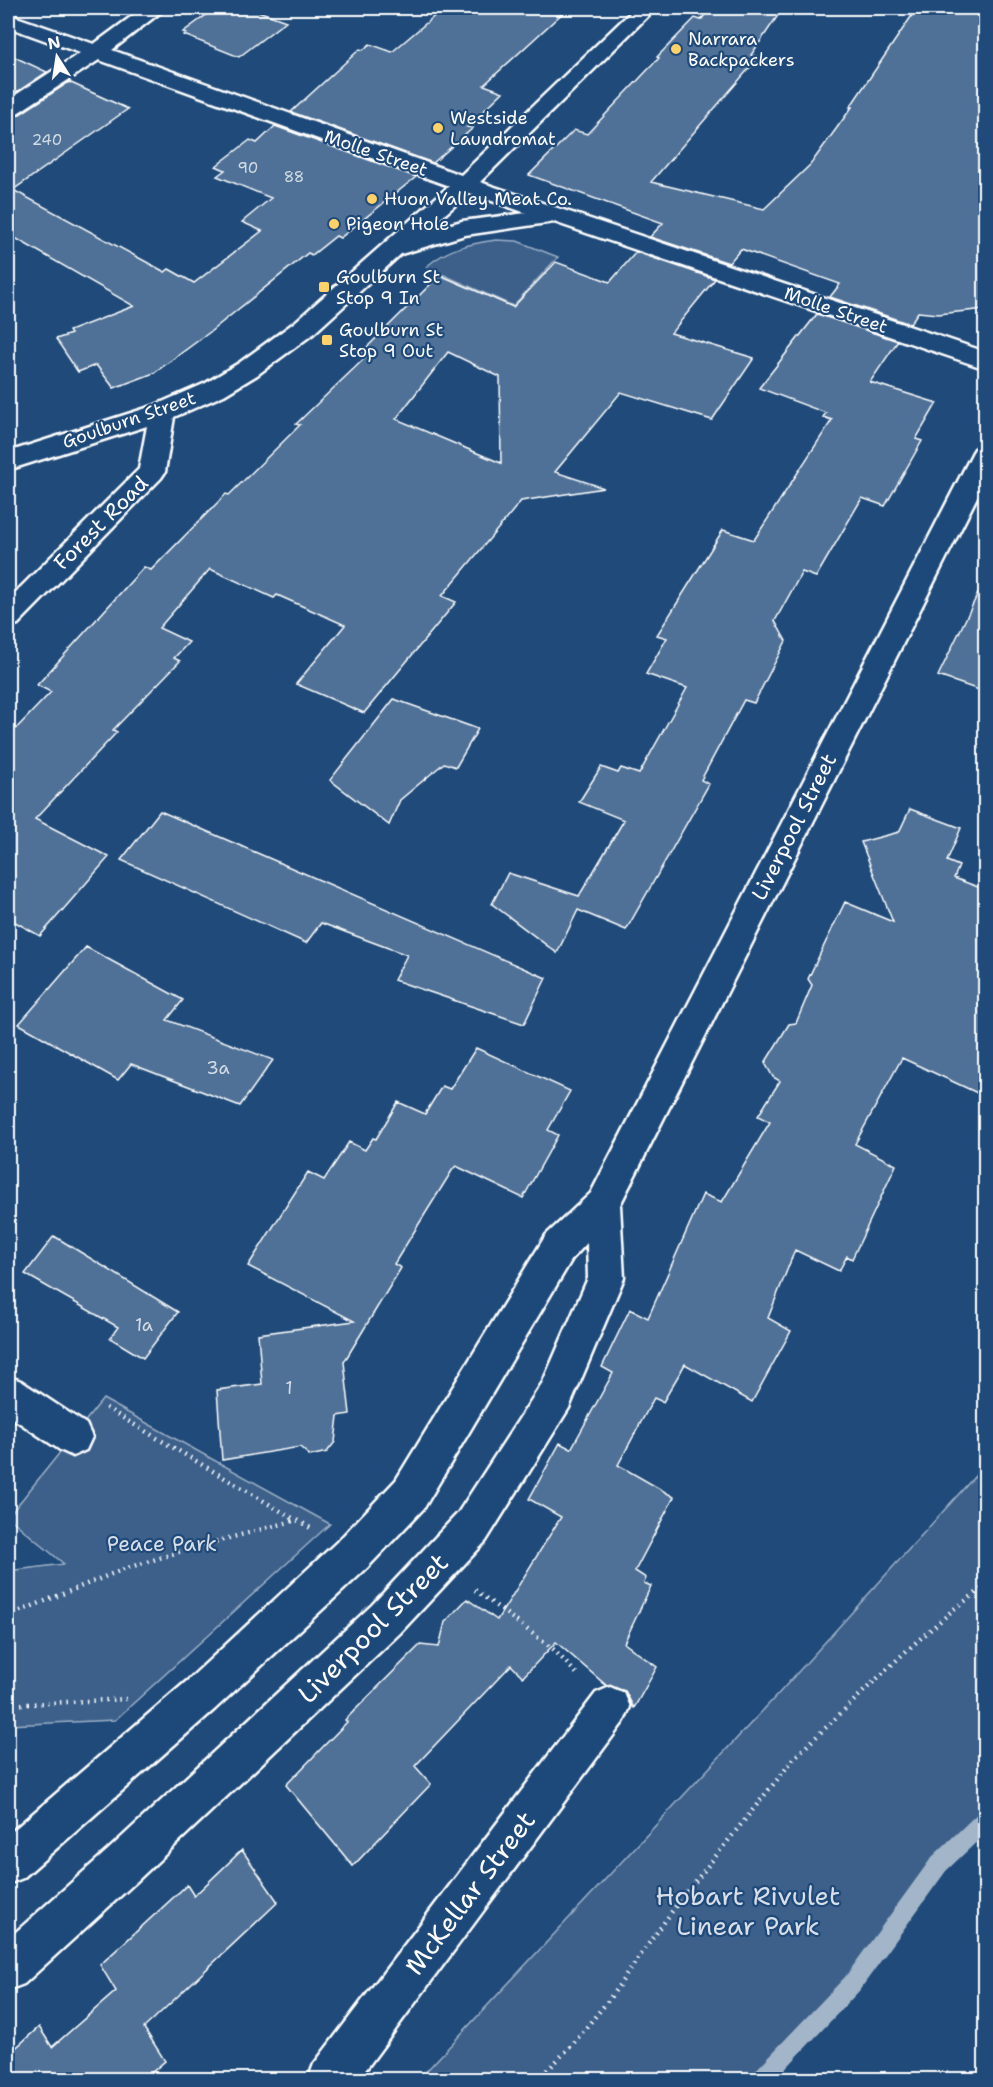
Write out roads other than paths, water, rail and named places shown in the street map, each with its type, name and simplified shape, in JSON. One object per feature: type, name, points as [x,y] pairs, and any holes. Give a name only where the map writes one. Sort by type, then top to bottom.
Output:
[{"type":"street","points":[[8,109],[96,52],[156,8]]},
{"type":"street","name":"Goulburn Street","points":[[8,461],[162,412],[215,389],[248,369],[304,327],[465,184],[646,8]]},
{"type":"street","name":"Molle Street","points":[[8,20],[465,184],[986,361]]},
{"type":"street","points":[[392,250],[462,228],[558,216]]},
{"type":"street","name":"Forest Road","points":[[8,617],[152,472],[162,412]]},
{"type":"street","name":"Liverpool Street","points":[[8,1863],[163,1727],[353,1554],[410,1494],[559,1247],[603,1204],[986,452]]},
{"type":"street","name":"Liverpool Street","points":[[8,1968],[262,1736],[386,1619],[472,1527],[556,1395],[606,1278],[603,1204]]},
{"type":"street","points":[[8,1394],[73,1437]]},
{"type":"street","name":"McKellar Street","points":[[330,2079],[610,1707]]},
{"type":"waterway","points":[[760,2080],[852,1984],[939,1864],[986,1819]]},
{"type":"place","name":"Narrara Backpackers","points":[[676,49]]},
{"type":"place","name":"Westside Laundromat","points":[[438,128]]},
{"type":"place","name":"Huon Valley Meat Co.","points":[[372,199]]},
{"type":"place","name":"Pigeon Hole","points":[[334,224]]},
{"type":"place","name":"Goulburn St Stop 9 In","points":[[324,287]]},
{"type":"place","name":"Goulburn St Stop 9 Out","points":[[327,340]]},
{"type":"park label","name":"Peace Park","points":[[162,1544]]},
{"type":"park label","name":"Hobart Rivulet Linear Park","points":[[748,1911]]}]
